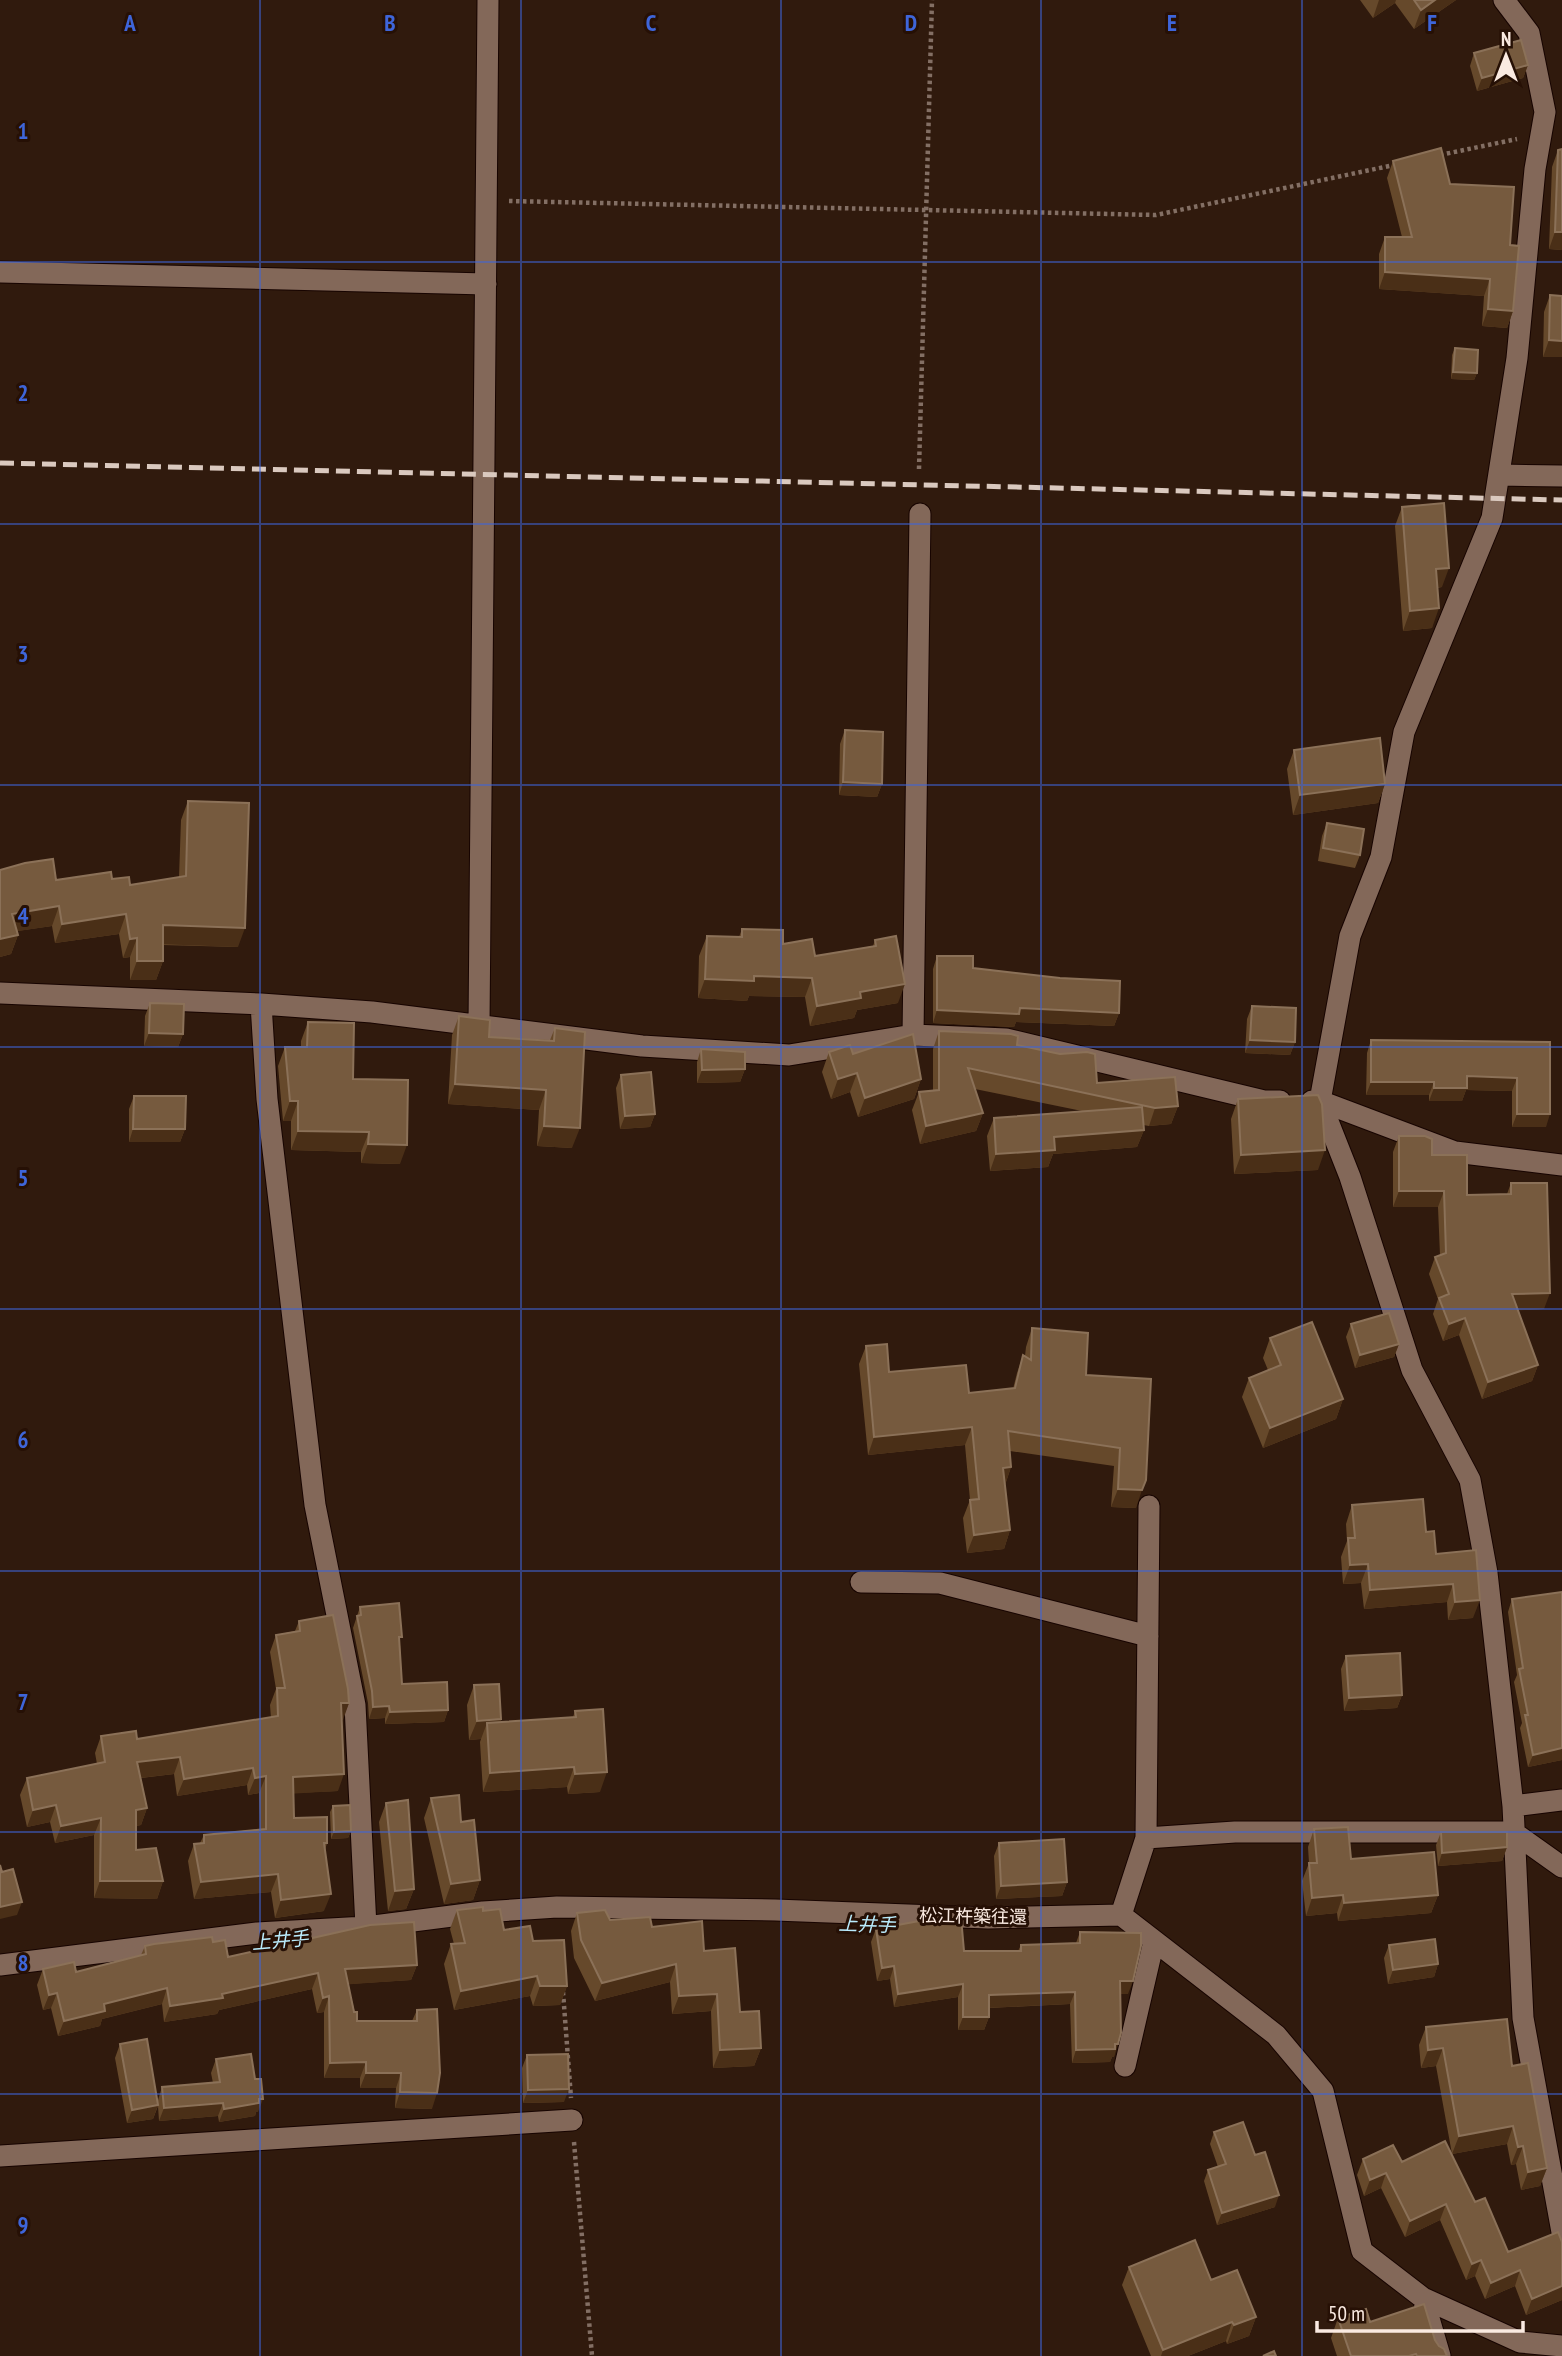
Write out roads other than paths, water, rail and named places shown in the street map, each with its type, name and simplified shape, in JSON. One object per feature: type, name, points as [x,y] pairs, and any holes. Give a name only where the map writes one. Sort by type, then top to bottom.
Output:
[{"type":"street","points":[[479,1026],[488,0]]},
{"type":"street","points":[[1504,0],[1529,33],[1553,112],[1541,134],[1535,169],[1517,358],[1492,518],[1404,732],[1381,857],[1350,936],[1320,1101],[1350,1177],[1412,1370],[1470,1480],[1487,1573],[1513,1805],[1523,2018],[1562,2232]]},
{"type":"street","points":[[0,272],[486,284]]},
{"type":"street","points":[[1499,475],[1562,476]]},
{"type":"street","points":[[913,1034],[920,514]]},
{"type":"street","points":[[0,993],[261,1004],[372,1012],[642,1045],[789,1055],[913,1034],[1006,1039],[1264,1101],[1320,1101],[1455,1152],[1562,1165]]},
{"type":"street","points":[[261,1004],[267,1099],[315,1505],[355,1705],[366,1927]]},
{"type":"street","points":[[1149,1506],[1146,1838],[1121,1915],[1276,2035],[1323,2091],[1362,2251],[1423,2298],[1520,2342],[1562,2346]]},
{"type":"street","points":[[861,1582],[940,1583],[1148,1636]]},
{"type":"street","points":[[1513,1805],[1562,1800]]},
{"type":"street","points":[[1146,1838],[1235,1832],[1513,1832],[1562,1867]]},
{"type":"street","name":"松江杵築往還","points":[[0,1965],[257,1933],[366,1927],[483,1912],[557,1907],[775,1910],[988,1919],[1121,1915]]},
{"type":"street","points":[[1125,2066],[1154,1941]]},
{"type":"street","points":[[0,2156],[572,2120]]},
{"type":"street","points":[[1423,2298],[1440,2356]]},
{"type":"railway","points":[[0,463],[1562,500]]},
{"type":"water label","name":"上井手","points":[[867,1924]]},
{"type":"water label","name":"上井手","points":[[280,1940]]}]
